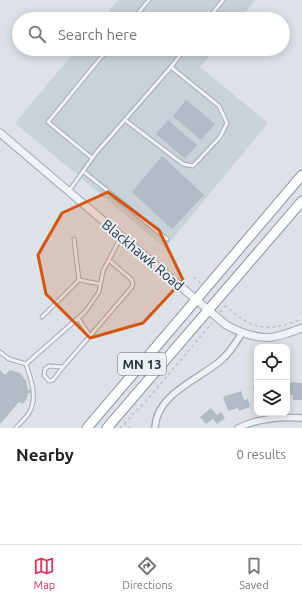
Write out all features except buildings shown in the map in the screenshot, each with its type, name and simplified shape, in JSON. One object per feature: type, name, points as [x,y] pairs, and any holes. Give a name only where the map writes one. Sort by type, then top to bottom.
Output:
[{"type":"highway","name":"MN 13","points":[[87,428],[302,175]]},
{"type":"highway","name":"MN 13","points":[[107,428],[209,311],[222,302],[302,200]]},
{"type":"street","name":"Blackhawk Road","points":[[0,133],[226,325],[242,333],[260,337],[276,337],[302,328]]},
{"type":"street","points":[[154,428],[158,413],[178,390],[219,362],[231,350],[242,333]]},
{"type":"street","points":[[238,428],[264,419],[281,417],[302,418]]},
{"type":"lane","points":[[139,12],[149,0]]},
{"type":"lane","points":[[214,12],[223,0]]},
{"type":"lane","points":[[92,158],[48,122],[102,56]]},
{"type":"lane","points":[[68,192],[92,158],[179,56]]},
{"type":"lane","points":[[125,120],[183,164],[193,166],[220,137],[226,123],[219,106],[170,67]]},
{"type":"lane","points":[[83,171],[167,239]]},
{"type":"lane","points":[[26,364],[85,312],[99,292],[103,271],[121,237]]},
{"type":"lane","points":[[74,240],[79,280]]},
{"type":"lane","points":[[63,367],[49,366],[45,369],[44,376],[49,381],[53,380],[133,285],[131,279],[109,260]]},
{"type":"lane","points":[[79,280],[100,284]]},
{"type":"lane","points":[[42,317],[79,280]]},
{"type":"lane","points":[[78,318],[90,336]]},
{"type":"lane","points":[[0,352],[9,359],[26,364]]},
{"type":"lane","points":[[16,428],[29,413],[32,405],[33,387],[26,364]]},
{"type":"path","points":[[194,277],[206,289]]},
{"type":"path","points":[[120,428],[146,401],[216,317],[222,302],[242,320],[259,326],[278,327],[302,319]]},
{"type":"path","points":[[124,423],[130,428]]},
{"type":"highlighted area","points":[[108,192],[159,230],[183,280],[143,323],[90,338],[46,294],[38,255],[62,213]]},
{"type":"shaded area","points":[[118,0],[255,0],[246,12],[108,12]]},
{"type":"shaded area","points":[[71,56],[209,56],[200,67],[268,123],[165,248],[15,123]]}]
